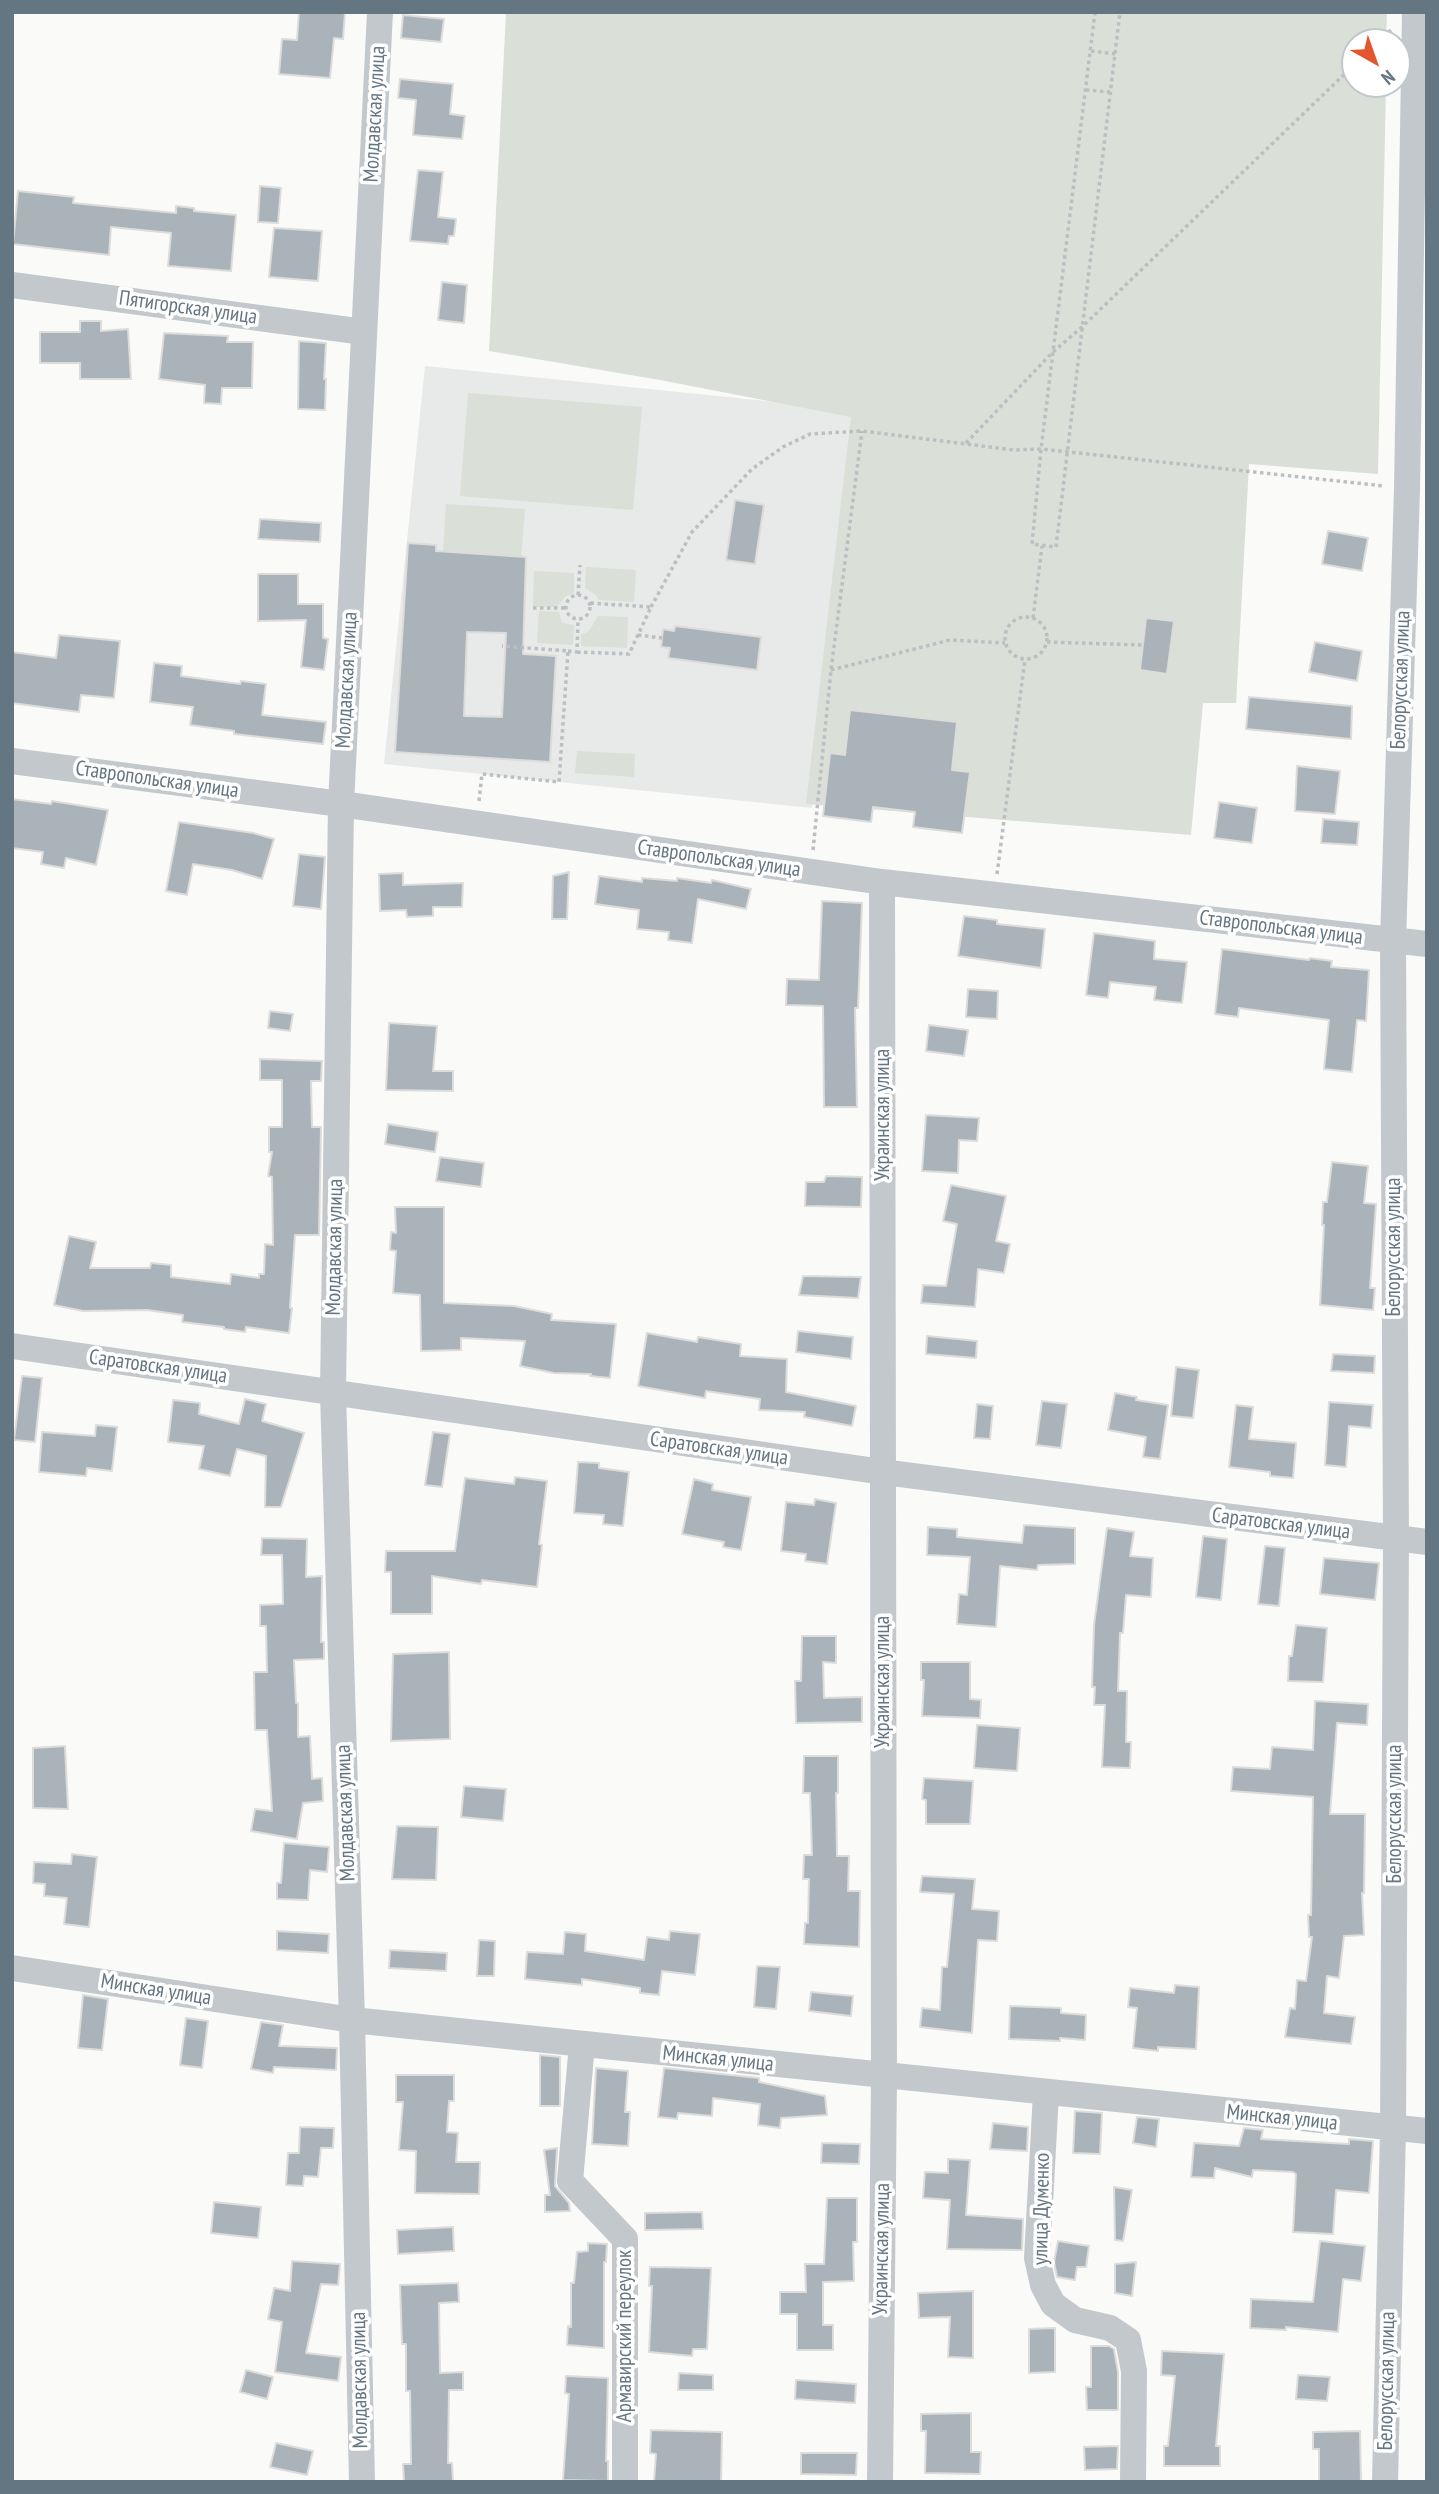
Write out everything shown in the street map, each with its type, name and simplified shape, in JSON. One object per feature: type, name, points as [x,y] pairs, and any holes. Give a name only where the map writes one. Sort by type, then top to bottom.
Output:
[{"type":"street","name":"Молдавская улица","points":[[362,2482],[334,1392],[341,804],[380,12]]},
{"type":"street","name":"Белорусская улица","points":[[1385,2482],[1393,2129],[1396,1539],[1393,942],[1414,478],[1415,12]]},
{"type":"street","name":"Пятигорская улица","points":[[12,285],[364,332]]},
{"type":"street","name":"Ставропольская улица","points":[[12,761],[341,804],[882,882],[1427,944]]},
{"type":"street","name":"Украинская улица","points":[[880,2482],[884,2076],[882,882]]},
{"type":"street","name":"Саратовская улица","points":[[12,1346],[883,1472],[1427,1542]]},
{"type":"street","name":"Минская улица","points":[[12,1968],[352,2020],[1427,2131]]},
{"type":"street","name":"Армавирский переулок","points":[[582,2044],[570,2181],[625,2239],[625,2482]]},
{"type":"street","name":"улица Думенко","points":[[1046,2093],[1037,2258],[1043,2285],[1053,2304],[1075,2320],[1110,2328],[1128,2340],[1134,2371],[1133,2482]]},
{"type":"path","points":[[1095,12],[1041,449],[1032,544],[1056,547],[1120,12]]},
{"type":"path","points":[[1091,51],[1115,54]]},
{"type":"path","points":[[965,443],[1053,352],[1341,77]]},
{"type":"path","points":[[1086,90],[1110,92]]},
{"type":"path","points":[[502,646],[629,654],[692,532],[752,469],[783,447],[810,433],[862,431],[1014,450],[1041,449],[1414,478]]},
{"type":"path","points":[[811,872],[831,670],[862,431]]},
{"type":"path","points":[[1032,618],[1042,545]]},
{"type":"path","points":[[578,595],[580,565]]},
{"type":"path","points":[[578,595],[587,598],[590,604],[589,613],[578,619],[569,615],[566,608],[569,600],[578,595]]},
{"type":"path","points":[[590,604],[651,607]]},
{"type":"path","points":[[533,608],[566,608]]},
{"type":"path","points":[[1032,618],[1042,625],[1047,642],[1037,657],[1025,659],[1010,653],[1005,643],[1006,631],[1014,621],[1032,618]]},
{"type":"path","points":[[577,652],[578,619]]},
{"type":"path","points":[[638,635],[662,638]]},
{"type":"path","points":[[831,670],[950,640],[1005,643]]},
{"type":"path","points":[[1047,642],[1143,645]]},
{"type":"path","points":[[476,824],[482,774],[559,782],[568,651]]},
{"type":"path","points":[[994,894],[1025,659]]},
{"type":"shaded area","points":[[506,12],[1387,12],[1386,28],[1341,28],[1341,98],[1386,98],[1378,474],[1249,464],[1236,703],[1203,703],[1191,835],[806,804],[851,417],[660,380],[489,351]]},
{"type":"shaded area","points":[[425,366],[854,410],[812,808],[384,764]]},
{"type":"shaded area","points":[[468,393],[642,407],[633,510],[460,496]]},
{"type":"shaded area","points":[[446,504],[525,509],[521,557],[443,552]]},
{"type":"shaded area","points":[[586,567],[636,570],[634,602],[599,600],[585,588]]},
{"type":"shaded area","points":[[534,571],[574,573],[574,593],[566,596],[557,607],[533,607]]},
{"type":"shaded area","points":[[539,611],[559,612],[562,623],[574,625],[573,645],[537,643]]},
{"type":"shaded area","points":[[598,616],[628,617],[627,648],[581,646],[581,635],[589,631]]},
{"type":"shaded area","points":[[577,751],[635,754],[634,777],[575,773]]},
{"type":"building","points":[[299,12],[345,12],[343,39],[334,38],[330,78],[279,74],[282,39],[297,40]]},
{"type":"building","points":[[403,15],[444,19],[441,42],[401,38]]},
{"type":"building","points":[[400,79],[453,84],[450,114],[465,116],[462,139],[413,135],[416,100],[398,98]]},
{"type":"building","points":[[418,170],[443,172],[438,217],[456,219],[454,236],[449,236],[448,244],[410,241]]},
{"type":"building","points":[[260,186],[281,188],[278,223],[258,222]]},
{"type":"building","points":[[18,191],[74,197],[73,203],[176,213],[176,206],[194,208],[194,211],[236,215],[231,271],[168,266],[171,233],[111,227],[109,255],[13,244]]},
{"type":"building","points":[[274,228],[322,231],[318,281],[269,277]]},
{"type":"building","points":[[442,282],[467,285],[464,323],[438,320]]},
{"type":"building","points":[[80,321],[101,321],[101,331],[128,329],[131,379],[80,379],[80,363],[40,363],[40,332],[80,332]]},
{"type":"building","points":[[164,333],[228,336],[227,342],[253,342],[252,388],[222,388],[221,404],[204,403],[205,385],[159,379]]},
{"type":"building","points":[[299,341],[326,343],[325,410],[298,409]]},
{"type":"building","points":[[735,500],[764,505],[755,564],[726,560]]},
{"type":"building","points":[[260,519],[321,523],[320,542],[258,539]]},
{"type":"building","points":[[1328,531],[1368,538],[1362,571],[1322,564]]},
{"type":"building","points":[[408,543],[436,545],[436,551],[526,557],[523,654],[556,656],[550,762],[395,752]],"holes":[[[467,632],[506,633],[502,717],[464,716]]]},
{"type":"building","points":[[258,574],[298,574],[298,604],[323,604],[323,638],[328,639],[324,670],[301,667],[306,620],[258,621]]},
{"type":"building","points":[[1146,618],[1174,621],[1167,674],[1140,670]]},
{"type":"building","points":[[675,626],[761,637],[757,670],[668,658],[670,648],[661,647],[663,629],[674,631]]},
{"type":"building","points":[[59,635],[120,641],[114,698],[81,695],[79,712],[12,703],[12,652],[56,658]]},
{"type":"building","points":[[1315,642],[1362,651],[1357,681],[1309,672]]},
{"type":"building","points":[[154,663],[182,666],[181,676],[240,684],[241,681],[266,684],[262,715],[326,722],[323,744],[234,734],[234,731],[190,725],[193,707],[150,702]]},
{"type":"building","points":[[1249,697],[1352,706],[1351,739],[1246,729]]},
{"type":"building","points":[[850,710],[957,722],[952,770],[970,772],[962,833],[913,827],[915,812],[873,807],[871,822],[823,816],[830,753],[845,755]]},
{"type":"building","points":[[1297,766],[1340,771],[1335,814],[1295,811]]},
{"type":"building","points":[[12,799],[51,804],[52,801],[108,810],[96,865],[66,858],[64,868],[41,864],[43,852],[12,848]]},
{"type":"building","points":[[1219,802],[1257,808],[1252,843],[1214,838]]},
{"type":"building","points":[[1323,819],[1359,822],[1357,845],[1321,843]]},
{"type":"building","points":[[179,822],[253,833],[274,839],[262,879],[232,870],[193,864],[187,895],[166,891]]},
{"type":"building","points":[[299,854],[325,857],[321,909],[293,906]]},
{"type":"building","points":[[569,872],[567,919],[552,919],[553,876]]},
{"type":"building","points":[[403,873],[403,885],[463,883],[462,907],[433,907],[433,916],[407,917],[406,910],[380,911],[379,874]]},
{"type":"building","points":[[599,876],[642,882],[642,878],[677,881],[677,878],[711,883],[712,880],[751,889],[746,909],[698,899],[692,943],[668,940],[669,932],[637,929],[639,910],[595,904]]},
{"type":"building","points":[[822,901],[862,903],[858,1008],[855,1008],[857,1107],[824,1107],[823,1006],[786,1005],[787,979],[819,980]]},
{"type":"building","points":[[964,916],[997,920],[997,924],[1045,929],[1041,968],[958,956]]},
{"type":"building","points":[[1094,933],[1155,941],[1154,959],[1187,962],[1182,1003],[1154,1000],[1156,987],[1110,982],[1108,998],[1086,995]]},
{"type":"building","points":[[1222,949],[1332,961],[1331,967],[1369,970],[1366,1021],[1357,1020],[1352,1072],[1324,1069],[1329,1020],[1239,1008],[1238,1017],[1215,1014]]},
{"type":"building","points":[[968,989],[998,991],[997,1019],[966,1017]]},
{"type":"building","points":[[270,1011],[293,1014],[290,1031],[268,1028]]},
{"type":"building","points":[[389,1023],[437,1026],[433,1071],[453,1071],[453,1091],[386,1090]]},
{"type":"building","points":[[929,1025],[968,1030],[964,1056],[926,1051]]},
{"type":"building","points":[[260,1059],[322,1061],[321,1081],[311,1081],[312,1127],[321,1127],[319,1235],[295,1235],[289,1333],[246,1327],[245,1332],[224,1329],[182,1322],[183,1315],[147,1310],[83,1311],[54,1305],[69,1236],[96,1242],[90,1268],[150,1268],[151,1263],[171,1265],[171,1277],[230,1284],[231,1274],[259,1278],[259,1274],[264,1274],[265,1244],[273,1245],[272,1177],[268,1176],[272,1152],[269,1152],[269,1127],[282,1127],[282,1080],[260,1080]]},
{"type":"building","points":[[926,1115],[979,1118],[977,1141],[959,1140],[958,1173],[922,1171]]},
{"type":"building","points":[[388,1124],[438,1132],[435,1152],[385,1144]]},
{"type":"building","points":[[440,1157],[484,1163],[481,1187],[436,1181]]},
{"type":"building","points":[[1332,1162],[1368,1166],[1364,1203],[1376,1204],[1370,1288],[1375,1288],[1373,1310],[1320,1305],[1323,1202],[1327,1202]]},
{"type":"building","points":[[826,1176],[862,1177],[861,1207],[805,1206],[806,1182],[824,1182]]},
{"type":"building","points":[[951,1185],[1006,1196],[996,1241],[1010,1244],[1004,1273],[978,1269],[975,1307],[921,1303],[923,1285],[946,1286],[957,1224],[943,1221]]},
{"type":"building","points":[[395,1207],[444,1207],[444,1303],[514,1306],[552,1314],[551,1320],[616,1324],[610,1378],[590,1376],[591,1374],[554,1373],[520,1366],[525,1341],[461,1338],[461,1350],[421,1351],[420,1295],[393,1293],[396,1251],[390,1250],[391,1232],[396,1233]]},
{"type":"building","points":[[803,1276],[861,1277],[858,1298],[799,1295]]},
{"type":"building","points":[[798,1331],[853,1337],[851,1359],[796,1352]]},
{"type":"building","points":[[647,1333],[697,1342],[698,1337],[741,1344],[740,1356],[787,1359],[786,1392],[856,1406],[852,1426],[804,1417],[805,1412],[759,1410],[760,1399],[706,1391],[705,1398],[638,1386]]},
{"type":"building","points":[[927,1336],[977,1341],[976,1358],[926,1354]]},
{"type":"building","points":[[1333,1354],[1375,1356],[1374,1373],[1331,1371]]},
{"type":"building","points":[[1176,1367],[1199,1370],[1193,1418],[1171,1416]]},
{"type":"building","points":[[22,1376],[42,1378],[35,1442],[14,1440]]},
{"type":"building","points":[[1115,1393],[1137,1397],[1136,1400],[1168,1405],[1160,1459],[1143,1457],[1146,1437],[1108,1430]]},
{"type":"building","points":[[245,1399],[266,1404],[262,1421],[304,1433],[281,1507],[265,1507],[266,1456],[237,1449],[230,1476],[199,1469],[204,1446],[168,1442],[173,1400],[200,1403],[199,1414],[239,1424]]},
{"type":"building","points":[[1042,1401],[1067,1404],[1061,1448],[1036,1445]]},
{"type":"building","points":[[1329,1402],[1373,1405],[1371,1428],[1349,1426],[1346,1467],[1325,1465]]},
{"type":"building","points":[[977,1404],[993,1406],[990,1439],[974,1438]]},
{"type":"building","points":[[1236,1405],[1253,1407],[1249,1439],[1296,1443],[1293,1478],[1229,1467]]},
{"type":"building","points":[[96,1425],[117,1427],[112,1471],[87,1468],[86,1476],[39,1472],[42,1432],[95,1436]]},
{"type":"building","points":[[433,1432],[450,1434],[442,1487],[425,1485]]},
{"type":"building","points":[[578,1462],[599,1463],[599,1468],[629,1472],[623,1526],[603,1524],[604,1515],[574,1513]]},
{"type":"building","points":[[515,1477],[547,1481],[537,1587],[482,1580],[481,1584],[432,1576],[432,1614],[391,1614],[391,1572],[385,1572],[386,1551],[455,1551],[465,1478],[514,1484]]},
{"type":"building","points":[[694,1479],[713,1484],[712,1490],[751,1497],[741,1550],[723,1547],[724,1542],[682,1534]]},
{"type":"building","points":[[815,1499],[836,1503],[827,1564],[805,1561],[806,1554],[781,1551],[786,1502],[814,1505]]},
{"type":"building","points":[[1024,1525],[1075,1528],[1075,1564],[1038,1565],[1037,1570],[1000,1566],[996,1627],[957,1624],[959,1594],[967,1595],[970,1557],[927,1555],[928,1527],[957,1529],[957,1537],[1022,1543]]},
{"type":"building","points":[[1107,1528],[1134,1532],[1130,1556],[1153,1558],[1151,1597],[1126,1595],[1123,1633],[1120,1633],[1118,1691],[1127,1691],[1126,1742],[1131,1742],[1130,1768],[1102,1767],[1105,1705],[1094,1705],[1095,1687],[1092,1687],[1094,1625]]},
{"type":"building","points":[[1203,1536],[1227,1539],[1221,1600],[1196,1597]]},
{"type":"building","points":[[262,1538],[307,1539],[306,1577],[322,1576],[321,1642],[324,1642],[324,1659],[294,1660],[298,1737],[310,1736],[312,1779],[322,1778],[323,1801],[303,1803],[297,1839],[251,1831],[255,1809],[272,1811],[267,1730],[255,1730],[254,1672],[267,1672],[266,1626],[260,1626],[260,1605],[283,1604],[282,1555],[261,1555]]},
{"type":"building","points":[[1265,1546],[1285,1548],[1279,1606],[1258,1604]]},
{"type":"building","points":[[1324,1558],[1379,1563],[1375,1600],[1320,1594]]},
{"type":"building","points":[[1296,1625],[1327,1628],[1323,1682],[1288,1681],[1289,1656],[1292,1656]]},
{"type":"building","points":[[802,1636],[836,1636],[836,1663],[823,1662],[824,1698],[862,1697],[862,1722],[796,1723],[795,1681],[801,1681]]},
{"type":"building","points":[[449,1652],[450,1739],[391,1741],[393,1654]]},
{"type":"building","points":[[921,1662],[970,1662],[970,1699],[981,1700],[980,1718],[922,1716],[924,1680],[921,1680]]},
{"type":"building","points":[[1315,1701],[1368,1704],[1367,1725],[1337,1723],[1330,1814],[1365,1814],[1362,1893],[1364,1935],[1344,1936],[1339,1978],[1327,1976],[1324,2013],[1355,2017],[1351,2044],[1285,2037],[1290,2008],[1295,2009],[1297,1980],[1306,1981],[1312,1937],[1309,1937],[1308,1915],[1311,1915],[1313,1797],[1231,1791],[1233,1767],[1270,1769],[1272,1747],[1313,1750]]},
{"type":"building","points":[[977,1725],[1020,1728],[1017,1771],[974,1768]]},
{"type":"building","points":[[65,1746],[68,1809],[33,1808],[33,1748]]},
{"type":"building","points":[[804,1756],[838,1756],[837,1856],[849,1856],[848,1891],[860,1891],[859,1947],[804,1944],[805,1923],[808,1923],[809,1879],[803,1879],[804,1855],[812,1855],[810,1793],[803,1793]]},
{"type":"building","points":[[924,1778],[973,1781],[970,1824],[926,1824],[926,1800],[922,1799]]},
{"type":"building","points":[[464,1786],[506,1789],[503,1821],[461,1817]]},
{"type":"building","points":[[397,1826],[438,1827],[436,1880],[392,1879]]},
{"type":"building","points":[[284,1843],[329,1847],[327,1872],[310,1870],[308,1900],[277,1899]]},
{"type":"building","points":[[72,1854],[97,1857],[89,1927],[64,1924],[67,1898],[44,1896],[45,1884],[33,1883],[34,1862],[71,1864]]},
{"type":"building","points":[[922,1876],[975,1879],[972,1909],[999,1911],[997,1941],[978,1940],[972,2033],[920,2027],[922,2008],[940,2010],[942,1967],[947,1967],[954,1894],[920,1892]]},
{"type":"building","points":[[277,1931],[329,1934],[328,1953],[277,1950]]},
{"type":"building","points":[[670,1931],[700,1934],[695,1975],[662,1971],[659,1995],[640,1993],[640,1988],[582,1979],[582,1985],[525,1979],[527,1952],[563,1954],[565,1932],[586,1934],[585,1951],[644,1960],[647,1937],[669,1940]]},
{"type":"building","points":[[479,1940],[495,1941],[494,1976],[477,1976]]},
{"type":"building","points":[[390,1950],[447,1953],[446,1971],[389,1968]]},
{"type":"building","points":[[757,1966],[780,1967],[776,2009],[754,2007]]},
{"type":"building","points":[[1175,1985],[1199,1987],[1196,2049],[1158,2047],[1158,2051],[1133,2048],[1137,2008],[1128,2007],[1130,1988],[1174,1993]]},
{"type":"building","points":[[811,1992],[853,1996],[851,2016],[809,2011]]},
{"type":"building","points":[[83,1995],[108,1999],[102,2050],[78,2048]]},
{"type":"building","points":[[1010,2006],[1061,2008],[1061,2013],[1086,2015],[1085,2040],[1009,2039]]},
{"type":"building","points":[[186,2018],[208,2021],[202,2068],[180,2065]]},
{"type":"building","points":[[261,2022],[283,2025],[279,2046],[337,2048],[336,2070],[274,2067],[273,2073],[251,2069]]},
{"type":"building","points":[[540,2055],[560,2057],[560,2106],[540,2106]]},
{"type":"building","points":[[596,2068],[628,2071],[625,2112],[630,2112],[628,2146],[592,2144]]},
{"type":"building","points":[[664,2068],[759,2078],[759,2082],[825,2096],[827,2115],[781,2118],[780,2128],[758,2125],[760,2104],[713,2098],[712,2116],[678,2113],[677,2119],[658,2117]]},
{"type":"building","points":[[396,2075],[454,2075],[454,2101],[449,2101],[447,2132],[458,2133],[456,2162],[480,2162],[479,2194],[415,2193],[416,2151],[399,2150],[403,2102],[396,2102]]},
{"type":"building","points":[[1075,2111],[1102,2113],[1100,2154],[1073,2153]]},
{"type":"building","points":[[1137,2117],[1159,2119],[1156,2147],[1133,2143]]},
{"type":"building","points":[[993,2123],[1028,2127],[1027,2151],[990,2149]]},
{"type":"building","points":[[300,2127],[334,2128],[333,2148],[321,2148],[318,2177],[304,2176],[303,2186],[286,2185],[288,2153],[299,2153]]},
{"type":"building","points":[[1244,2128],[1263,2130],[1261,2139],[1349,2144],[1349,2139],[1373,2141],[1369,2193],[1336,2190],[1333,2234],[1293,2232],[1296,2174],[1293,2172],[1253,2170],[1252,2177],[1215,2168],[1214,2178],[1191,2177],[1194,2143],[1239,2146]]},
{"type":"building","points":[[822,2143],[860,2144],[859,2164],[821,2163]]},
{"type":"building","points":[[557,2148],[555,2186],[569,2203],[570,2211],[545,2212],[545,2195],[550,2195],[544,2150]]},
{"type":"building","points":[[948,2159],[970,2160],[966,2215],[1023,2219],[1022,2250],[947,2249],[950,2200],[923,2198],[925,2172],[948,2173]]},
{"type":"building","points":[[1114,2187],[1132,2190],[1123,2241],[1115,2240]]},
{"type":"building","points":[[827,2198],[857,2198],[857,2242],[853,2242],[854,2281],[823,2282],[823,2325],[833,2325],[833,2350],[797,2350],[797,2314],[780,2314],[780,2292],[806,2292],[805,2264],[824,2264]]},
{"type":"building","points":[[214,2202],[261,2207],[258,2238],[211,2233]]},
{"type":"building","points":[[702,2212],[703,2229],[645,2230],[645,2213]]},
{"type":"building","points":[[453,2227],[454,2251],[398,2254],[397,2230]]},
{"type":"building","points":[[1058,2241],[1089,2246],[1086,2267],[1077,2267],[1075,2280],[1057,2277],[1054,2262]]},
{"type":"building","points":[[1320,2241],[1365,2246],[1361,2281],[1343,2279],[1338,2332],[1286,2327],[1286,2330],[1250,2328],[1251,2299],[1313,2302]]},
{"type":"building","points":[[588,2243],[607,2244],[604,2262],[604,2348],[567,2345],[568,2326],[571,2327],[571,2283],[574,2283],[577,2252],[588,2251]]},
{"type":"building","points":[[292,2261],[340,2264],[338,2285],[321,2284],[306,2353],[341,2357],[338,2381],[275,2372],[282,2322],[268,2319],[274,2288],[290,2291]]},
{"type":"building","points":[[1136,2262],[1132,2296],[1115,2293],[1115,2264]]},
{"type":"building","points":[[650,2267],[711,2268],[707,2349],[693,2349],[692,2356],[649,2352],[652,2286],[649,2286]]},
{"type":"building","points":[[458,2283],[459,2302],[439,2303],[440,2373],[463,2372],[463,2390],[449,2390],[448,2463],[452,2463],[453,2482],[404,2482],[403,2464],[411,2464],[410,2391],[406,2391],[406,2344],[402,2344],[400,2285]]},
{"type":"building","points":[[973,2291],[973,2358],[948,2357],[950,2317],[919,2318],[918,2293]]},
{"type":"building","points":[[1055,2328],[1055,2372],[1029,2373],[1029,2329]]},
{"type":"building","points":[[1091,2346],[1109,2346],[1114,2349],[1118,2372],[1118,2410],[1087,2410],[1086,2387],[1091,2387]]},
{"type":"building","points":[[1162,2351],[1224,2354],[1216,2446],[1220,2446],[1220,2466],[1164,2466],[1164,2446],[1168,2446],[1175,2376],[1161,2375]]},
{"type":"building","points":[[246,2370],[273,2377],[267,2399],[240,2392]]},
{"type":"building","points":[[679,2373],[713,2375],[713,2390],[678,2390]]},
{"type":"building","points":[[1298,2375],[1330,2377],[1327,2401],[1296,2399]]},
{"type":"building","points":[[566,2376],[608,2378],[608,2481],[563,2480],[569,2394],[565,2393]]},
{"type":"building","points":[[796,2380],[856,2384],[855,2403],[795,2399]]},
{"type":"building","points":[[971,2413],[971,2452],[981,2452],[980,2474],[925,2473],[926,2431],[921,2431],[921,2414]]},
{"type":"building","points":[[651,2430],[722,2432],[721,2482],[654,2482],[656,2454],[650,2453]]},
{"type":"building","points":[[1360,2431],[1361,2482],[1319,2482],[1319,2449],[1313,2449],[1313,2432]]},
{"type":"building","points":[[276,2443],[313,2451],[307,2475],[270,2467]]},
{"type":"building","points":[[1118,2446],[1117,2469],[1085,2470],[1084,2447]]},
{"type":"building","points":[[801,2453],[857,2453],[856,2475],[801,2474]]}]
